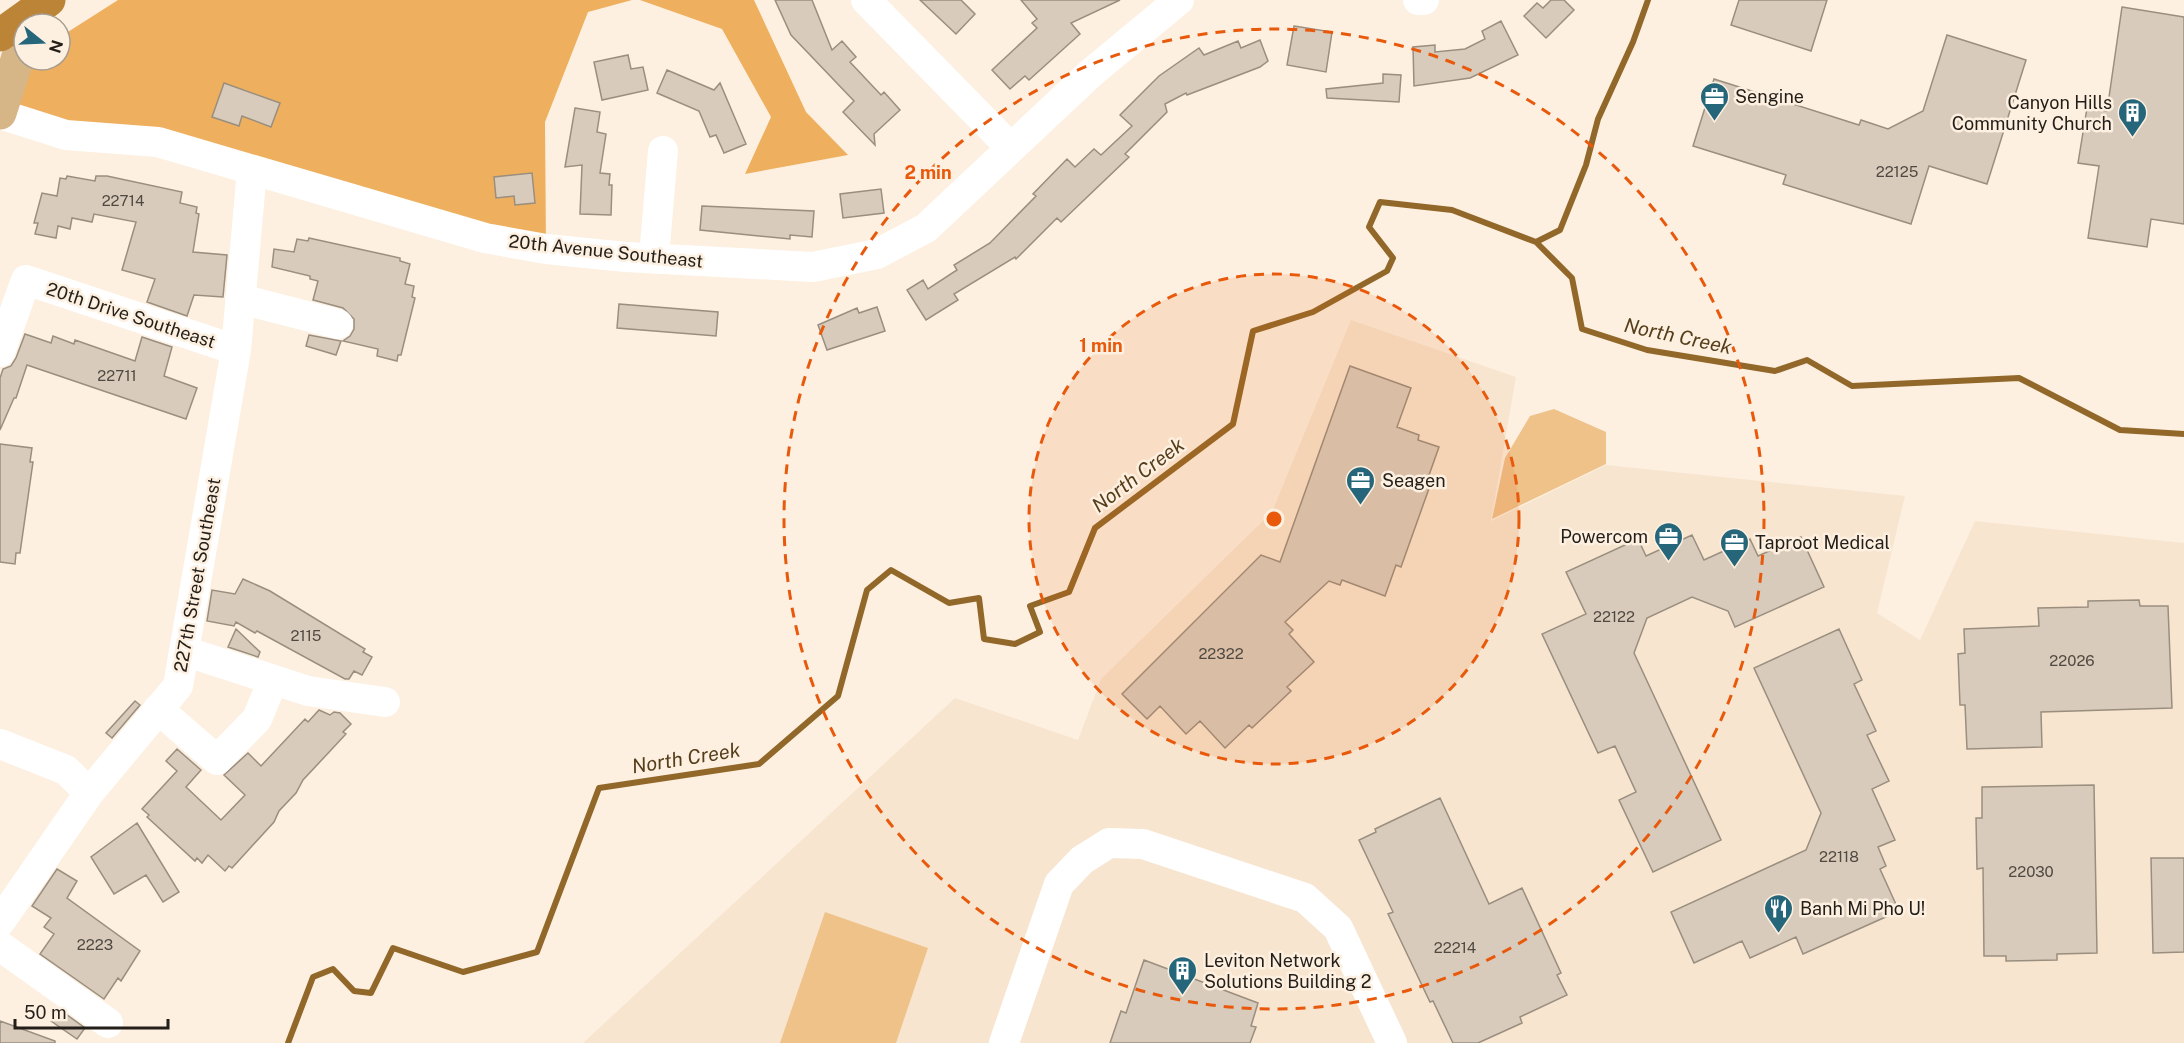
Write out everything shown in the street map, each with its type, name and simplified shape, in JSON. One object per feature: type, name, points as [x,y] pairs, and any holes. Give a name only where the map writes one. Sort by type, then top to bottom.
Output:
[{"type":"highway","points":[[0,16],[22,0]]},
{"type":"highway","points":[[0,35],[49,0]]},
{"type":"main road","points":[[0,113],[13,72]]},
{"type":"street","points":[[866,0],[1010,147]]},
{"type":"street","name":"20th Avenue Southeast","points":[[0,113],[66,135],[158,142],[485,238],[546,249],[813,267],[877,254],[926,228],[1091,73],[1179,0]]},
{"type":"street","points":[[1418,0],[1424,0]]},
{"type":"street","points":[[654,257],[663,151]]},
{"type":"street","name":"227th Street Southeast","points":[[0,922],[89,793],[178,686],[236,350],[252,170]]},
{"type":"street","name":"20th Drive Southeast","points":[[0,352],[26,280],[236,350]]},
{"type":"street","points":[[240,299],[338,324]]},
{"type":"street","points":[[184,651],[308,691],[385,702]]},
{"type":"street","points":[[159,709],[217,759],[258,718],[273,680]]},
{"type":"street","points":[[0,744],[66,770],[89,793]]},
{"type":"street","points":[[1004,1043],[1059,884],[1082,860],[1109,843],[1143,844],[1305,898],[1338,928],[1392,1043]]},
{"type":"street","points":[[0,946],[108,1023]]},
{"type":"shaded area","points":[[118,0],[632,0],[588,12],[545,122],[546,249],[0,113],[21,72],[72,72],[72,29]]},
{"type":"shaded area","points":[[640,0],[754,0],[806,112],[848,155],[745,174],[771,117],[722,29]]},
{"type":"shaded area","points":[[1351,320],[1516,377],[1491,521],[1606,465],[1905,496],[1877,613],[1920,640],[1975,521],[2184,543],[2184,1043],[583,1043],[955,698],[1078,740],[1101,679],[1272,512]]},
{"type":"shaded area","points":[[1554,409],[1606,432],[1606,464],[1492,519],[1505,458],[1530,416]]},
{"type":"shaded area","points":[[825,912],[928,948],[896,1043],[780,1043]]},
{"type":"building","points":[[775,0],[812,0],[832,50],[842,41],[856,57],[850,62],[881,95],[884,92],[900,110],[874,134],[875,145],[843,112],[854,101],[791,35]]},
{"type":"building","points":[[920,0],[961,0],[975,14],[956,34]]},
{"type":"building","points":[[1021,0],[1120,0],[1071,23],[1080,34],[1029,80],[1025,76],[1010,89],[992,70],[1037,28],[1032,23],[1037,19]]},
{"type":"building","points":[[1551,0],[1564,0],[1574,10],[1546,38],[1524,16],[1537,3],[1543,8]]},
{"type":"building","points":[[1739,0],[1827,0],[1811,51],[1731,25]]},
{"type":"building","name":"Canyon Hills Community Church","points":[[2122,7],[2184,17],[2184,224],[2151,219],[2147,247],[2088,238],[2099,166],[2078,163],[2087,108],[2107,111]]},
{"type":"building","points":[[1501,21],[1518,55],[1470,78],[1414,86],[1413,47],[1435,45],[1435,52],[1465,49],[1485,39],[1482,31]]},
{"type":"building","points":[[1294,26],[1332,32],[1326,72],[1287,65]]},
{"type":"building","points":[[1947,35],[2026,60],[1987,184],[1929,166],[1911,224],[1783,184],[1786,175],[1693,146],[1714,79],[1859,125],[1861,120],[1888,129],[1923,111]]},
{"type":"building","points":[[1260,40],[1268,61],[1260,67],[1187,95],[1186,93],[1165,104],[1167,112],[1125,154],[1129,157],[1061,222],[1057,218],[1016,259],[1015,257],[954,294],[958,300],[926,320],[907,290],[923,280],[928,289],[957,270],[954,265],[990,243],[1036,196],[1033,194],[1067,159],[1075,167],[1094,149],[1101,155],[1132,126],[1120,115],[1159,76],[1199,48],[1204,55],[1238,41],[1241,48]]},
{"type":"building","points":[[628,55],[631,69],[643,67],[648,90],[602,100],[594,62]]},
{"type":"building","points":[[667,70],[714,90],[720,83],[746,144],[724,153],[716,135],[710,137],[699,111],[657,93]]},
{"type":"building","points":[[1383,74],[1401,75],[1399,102],[1327,98],[1326,89],[1383,83]]},
{"type":"building","points":[[224,83],[280,103],[271,127],[242,116],[239,126],[212,117]]},
{"type":"building","points":[[575,108],[600,112],[597,132],[606,134],[600,173],[610,174],[611,215],[580,214],[582,165],[565,167]]},
{"type":"building","points":[[532,173],[535,203],[515,205],[514,196],[496,198],[494,177]]},
{"type":"building","points":[[67,176],[95,181],[96,176],[107,176],[182,192],[180,203],[197,207],[196,213],[199,214],[193,252],[227,255],[223,297],[194,295],[187,316],[147,302],[155,279],[122,270],[136,222],[94,214],[92,222],[72,218],[70,229],[58,226],[56,238],[35,234],[38,223],[34,223],[42,193],[57,196],[60,178],[66,179]]},
{"type":"building","points":[[881,189],[884,213],[843,218],[840,194]]},
{"type":"building","points":[[702,206],[814,211],[812,237],[790,235],[790,239],[700,230]]},
{"type":"building","points":[[309,238],[400,258],[400,261],[410,264],[405,284],[414,286],[412,297],[415,298],[401,355],[398,355],[397,361],[377,356],[378,349],[343,341],[354,329],[354,319],[343,308],[313,300],[318,281],[310,279],[310,276],[272,267],[274,249],[294,252],[297,239],[308,241]]},
{"type":"building","points":[[619,304],[718,312],[716,336],[617,328]]},
{"type":"building","points":[[877,307],[885,331],[827,350],[818,325],[857,308],[859,313]]},
{"type":"building","points":[[25,334],[51,343],[53,336],[74,344],[75,340],[135,361],[142,337],[172,347],[164,376],[197,388],[186,419],[27,365],[16,398],[0,430],[0,378],[3,369],[11,366],[16,358]]},
{"type":"building","points":[[309,335],[341,341],[336,355],[306,346]]},
{"type":"building","points":[[1350,366],[1411,388],[1397,427],[1419,435],[1418,440],[1439,447],[1428,478],[1432,480],[1401,567],[1396,565],[1385,596],[1342,580],[1340,585],[1329,581],[1285,622],[1293,630],[1289,634],[1314,662],[1287,687],[1291,691],[1252,728],[1249,725],[1225,748],[1200,721],[1186,734],[1160,706],[1147,719],[1122,694],[1261,555],[1280,562]]},
{"type":"building","points":[[0,444],[32,448],[30,462],[33,462],[20,553],[16,553],[15,564],[0,562]]},
{"type":"building","points":[[1692,535],[1704,560],[1750,539],[1758,556],[1801,537],[1824,587],[1735,627],[1728,611],[1692,597],[1647,618],[1634,653],[1721,840],[1653,872],[1619,800],[1636,792],[1615,746],[1598,753],[1542,634],[1586,614],[1566,572],[1638,539],[1646,556]]},
{"type":"building","points":[[243,579],[270,591],[365,649],[363,652],[372,657],[362,675],[354,671],[349,679],[345,679],[236,622],[234,626],[207,621],[212,590],[235,594]]},
{"type":"building","points":[[2139,600],[2140,606],[2168,606],[2172,708],[2041,712],[2042,747],[1967,749],[1965,705],[1960,705],[1958,654],[1965,653],[1964,629],[2039,626],[2038,608],[2088,607],[2088,601]]},
{"type":"building","points":[[236,629],[260,652],[258,657],[228,647]]},
{"type":"building","points":[[1839,629],[1862,680],[1854,684],[1876,731],[1867,735],[1889,781],[1872,789],[1895,840],[1878,847],[1886,866],[1880,869],[1899,911],[1803,954],[1796,937],[1750,958],[1742,941],[1694,963],[1671,912],[1806,850],[1821,813],[1754,668]]},
{"type":"building","points":[[135,701],[140,705],[112,738],[106,733]]},
{"type":"building","points":[[319,710],[330,715],[334,712],[340,713],[351,724],[343,732],[346,734],[303,780],[296,793],[279,811],[274,822],[232,868],[229,866],[225,871],[208,855],[202,863],[197,858],[195,861],[147,817],[149,815],[142,809],[177,771],[166,761],[177,749],[201,770],[186,787],[221,820],[245,795],[224,775],[248,753],[261,766],[305,719],[308,722]]},
{"type":"building","points":[[2094,785],[2097,953],[2057,954],[2057,960],[2006,961],[2006,956],[1984,956],[1983,868],[1977,869],[1976,818],[1982,818],[1982,787]]},
{"type":"building","points":[[1440,798],[1489,904],[1522,888],[1561,973],[1557,975],[1567,995],[1520,1017],[1522,1023],[1478,1043],[1453,1043],[1433,1001],[1430,1002],[1388,914],[1393,912],[1359,840],[1376,832],[1375,829]]},
{"type":"building","points":[[137,823],[179,892],[163,902],[146,875],[114,894],[91,857]]},
{"type":"building","points":[[2151,858],[2184,858],[2184,952],[2153,953]]},
{"type":"building","points":[[57,869],[77,881],[67,898],[140,951],[121,981],[118,978],[104,999],[40,954],[54,934],[44,927],[51,918],[32,906]]},
{"type":"building","name":"Leviton Network Solutions Building 2","points":[[1144,960],[1258,1003],[1251,1026],[1256,1027],[1250,1043],[1110,1043],[1121,1011],[1126,1013]]},
{"type":"building","points":[[59,1009],[85,1028],[77,1039],[51,1021]]},
{"type":"building","points":[[0,1021],[55,1041],[55,1043],[0,1043]]},
{"type":"waterway","points":[[1536,242],[1560,230],[1586,165],[1598,119],[1633,42],[1648,0]]},
{"type":"waterway","name":"North Creek","points":[[288,1043],[313,977],[333,969],[354,991],[371,993],[393,948],[463,972],[537,952],[599,788],[759,764],[838,696],[867,590],[891,570],[949,603],[979,598],[984,639],[1015,644],[1040,632],[1030,606],[1069,592],[1095,528],[1233,424],[1253,331],[1313,312],[1387,271],[1393,258],[1369,227],[1380,202],[1452,210],[1536,242],[1572,278],[1582,329],[1647,350],[1775,371],[1807,360],[1852,386],[2019,378],[2120,430],[2184,434]]},
{"type":"place","name":"Sengine","points":[[1714,122]]},
{"type":"place","name":"Canyon Hills Community Church","points":[[2133,138]]},
{"type":"place","name":"Seagen","points":[[1361,506]]},
{"type":"place","name":"Powercom","points":[[1669,562]]},
{"type":"place","name":"Taproot Medical","points":[[1734,568]]},
{"type":"place","name":"Banh Mi Pho U!","points":[[1779,934]]},
{"type":"place","name":"Leviton Network Solutions Building 2","points":[[1183,996]]}]
